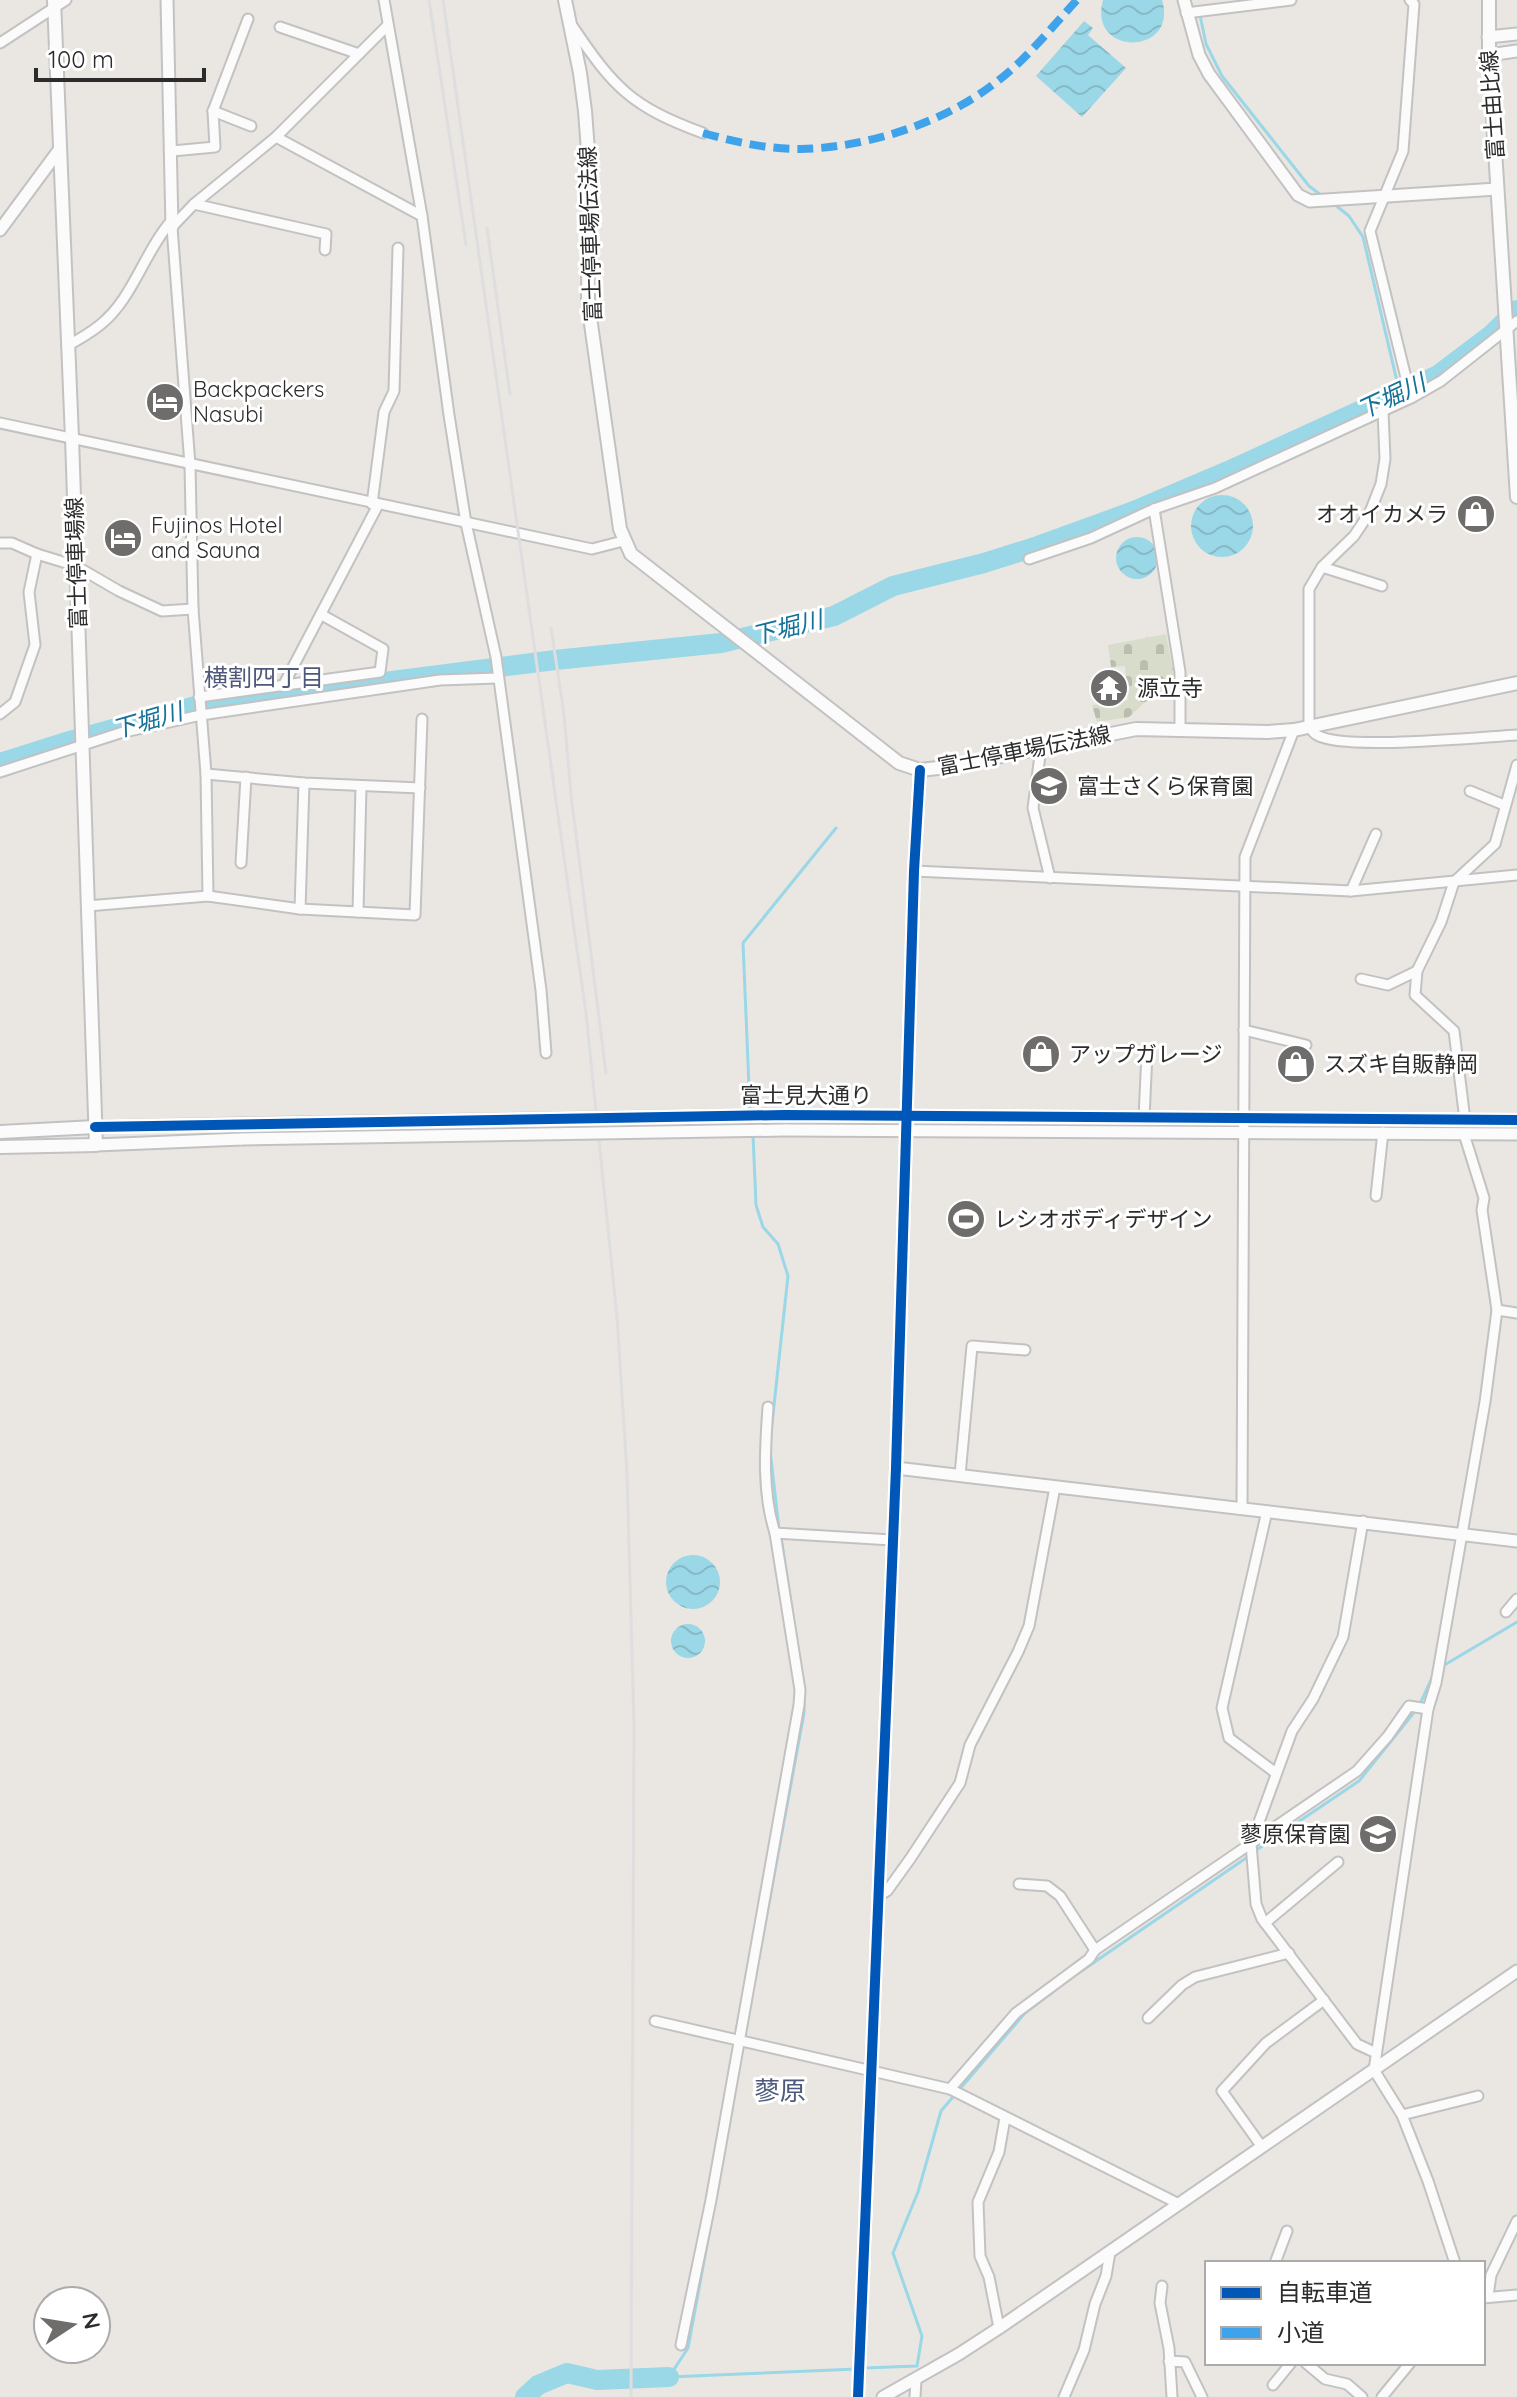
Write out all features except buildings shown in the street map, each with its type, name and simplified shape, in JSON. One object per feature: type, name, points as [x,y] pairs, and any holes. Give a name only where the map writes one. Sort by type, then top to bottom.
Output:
[{"type":"main road","name":"富士停車場伝法線","points":[[565,0],[585,111],[589,164],[588,303],[623,541],[631,554],[899,763],[920,770],[947,767],[1136,729],[1294,730],[1517,683]]},
{"type":"main road","name":"富士由比線","points":[[1489,0],[1489,55],[1517,497]]},
{"type":"main road","name":"富士停車場線","points":[[54,4],[96,1145]]},
{"type":"main road","points":[[0,1132],[95,1127]]},
{"type":"main road","points":[[0,1147],[96,1145]]},
{"type":"street","points":[[0,43],[54,4],[66,0]]},
{"type":"street","points":[[167,0],[172,224],[190,465],[193,609],[206,774],[208,896]]},
{"type":"street","points":[[384,0],[422,216],[466,523],[496,657],[541,990],[546,1053]]},
{"type":"street","points":[[1291,0],[1206,10],[1187,8],[1199,55],[1209,74],[1298,195],[1318,201],[1497,189]]},
{"type":"street","points":[[1410,0],[1414,4],[1403,151],[1370,231],[1411,398]]},
{"type":"street","points":[[172,151],[215,147],[213,111],[248,19]]},
{"type":"street","points":[[571,24],[619,89],[648,110],[703,133]]},
{"type":"street","points":[[67,346],[101,324],[116,308],[158,235],[276,137],[387,26]]},
{"type":"street","points":[[280,27],[359,54]]},
{"type":"street","points":[[1488,37],[1517,34]]},
{"type":"street","points":[[1489,55],[1517,51]]},
{"type":"street","points":[[213,111],[251,126]]},
{"type":"street","points":[[276,137],[422,216]]},
{"type":"street","points":[[0,230],[59,150]]},
{"type":"street","points":[[194,204],[326,234],[325,250]]},
{"type":"street","points":[[284,684],[322,615],[375,505],[384,412],[394,391],[398,248]]},
{"type":"street","points":[[1029,559],[1091,538],[1154,509],[1215,488],[1411,398],[1441,381],[1517,321]]},
{"type":"street","points":[[1383,411],[1385,459],[1381,484],[1370,512],[1322,567],[1309,589],[1309,726],[1317,735],[1337,740],[1376,742],[1517,735]]},
{"type":"street","points":[[0,423],[592,549],[623,541]]},
{"type":"street","points":[[1154,509],[1180,672],[1180,730]]},
{"type":"street","points":[[0,543],[12,543],[76,566],[162,611],[193,609]]},
{"type":"street","points":[[0,714],[15,702],[35,645],[29,592],[37,554]]},
{"type":"street","points":[[1322,567],[1382,586]]},
{"type":"street","points":[[199,697],[380,672],[383,649],[322,615]]},
{"type":"street","points":[[0,772],[120,733],[201,715],[440,680],[497,677]]},
{"type":"street","points":[[87,906],[208,896],[300,909],[415,915],[422,719]]},
{"type":"street","points":[[1242,1508],[1245,857],[1294,730]]},
{"type":"street","points":[[1041,748],[1033,808],[1050,878]]},
{"type":"street","points":[[1465,1120],[1454,1031],[1415,995],[1417,971],[1441,922],[1454,882],[1495,844],[1517,765]]},
{"type":"street","points":[[858,2397],[896,1468],[905,1131],[920,770]]},
{"type":"street","points":[[206,774],[304,783],[420,788]]},
{"type":"street","points":[[241,863],[246,777]]},
{"type":"street","points":[[300,909],[304,783]]},
{"type":"street","points":[[358,912],[361,786]]},
{"type":"street","points":[[1470,791],[1504,805]]},
{"type":"street","points":[[1351,891],[1376,834]]},
{"type":"street","points":[[914,871],[1351,891],[1517,875]]},
{"type":"street","points":[[1361,979],[1388,985],[1417,971]]},
{"type":"street","points":[[1244,1030],[1306,1045]]},
{"type":"street","points":[[1144,1118],[1147,1053]]},
{"type":"street","name":"富士見大通り","points":[[95,1127],[784,1115],[1517,1120]]},
{"type":"street","name":"富士見大通り","points":[[96,1145],[242,1139],[785,1130],[1517,1134]]},
{"type":"street","points":[[1376,1196],[1383,1132]]},
{"type":"street","points":[[1454,2261],[1402,2115],[1374,2070],[1374,2052],[1428,1709],[1436,1683],[1485,1402],[1497,1310],[1482,1210],[1484,1198],[1464,1134]]},
{"type":"street","points":[[1497,1310],[1517,1313]]},
{"type":"street","points":[[960,1475],[972,1346],[1025,1350]]},
{"type":"street","points":[[681,2345],[711,2200],[799,1705],[800,1690],[775,1533],[769,1515],[765,1461],[768,1407]]},
{"type":"street","points":[[896,1468],[1517,1541]]},
{"type":"street","points":[[879,1896],[887,1891],[960,1783],[970,1745],[1024,1639],[1055,1487]]},
{"type":"street","points":[[1267,1511],[1222,1708],[1229,1738],[1276,1773]]},
{"type":"street","points":[[1363,1521],[1343,1637],[1319,1689],[1292,1731],[1251,1844],[1256,1904],[1265,1923],[1357,2044],[1374,2052]]},
{"type":"street","points":[[775,1533],[892,1540]]},
{"type":"street","points":[[1506,1612],[1517,1599]]},
{"type":"street","points":[[954,2091],[1016,2013],[1089,1959],[1095,1950],[1357,1771],[1409,1706],[1428,1709]]},
{"type":"street","points":[[1265,1923],[1338,1862]]},
{"type":"street","points":[[1019,1884],[1047,1886],[1060,1896],[1095,1950]]},
{"type":"street","points":[[1148,2018],[1182,1985],[1195,1977],[1289,1953]]},
{"type":"street","points":[[883,2397],[999,2328],[1517,1971]]},
{"type":"street","points":[[1262,2147],[1222,2091],[1266,2043],[1324,2000]]},
{"type":"street","points":[[655,2021],[954,2091],[1179,2204]]},
{"type":"street","points":[[1402,2115],[1478,2096]]},
{"type":"street","points":[[999,2328],[989,2277],[980,2256],[978,2202],[999,2152],[1005,2118]]},
{"type":"street","points":[[1517,2221],[1491,2275],[1486,2297],[1517,2295]]},
{"type":"street","points":[[1276,2261],[1287,2231]]},
{"type":"street","points":[[1064,2397],[1084,2350],[1110,2252]]},
{"type":"street","points":[[1162,2286],[1160,2303],[1172,2397]]},
{"type":"street","points":[[1169,2361],[1185,2362],[1202,2397]]},
{"type":"street","points":[[1273,2385],[1289,2365]]},
{"type":"street","points":[[1308,2365],[1325,2379],[1347,2384],[1362,2397]]},
{"type":"street","points":[[1382,2397],[1408,2365]]},
{"type":"street","points":[[915,2397],[916,2380]]},
{"type":"green space","points":[[1166,634],[1174,676],[1129,717],[1097,722],[1092,705],[1128,700],[1125,666],[1111,667],[1108,645]]},
{"type":"water","points":[[1103,0],[1162,0],[1164,18],[1158,32],[1147,40],[1119,40],[1108,32],[1102,19]]},
{"type":"water","points":[[1084,21],[1093,28],[1088,35],[1126,68],[1082,117],[1036,76]]},
{"type":"water","points":[[1222,495],[1244,504],[1253,526],[1244,548],[1222,557],[1200,548],[1191,526],[1200,504]]},
{"type":"water","points":[[1137,537],[1152,543],[1158,558],[1152,573],[1137,579],[1122,573],[1116,558],[1122,543]]},
{"type":"water","points":[[693,1555],[712,1563],[720,1582],[712,1601],[693,1609],[674,1601],[666,1582],[674,1563]]},
{"type":"water","points":[[688,1624],[700,1629],[705,1641],[700,1653],[688,1658],[676,1653],[671,1641],[676,1629]]},
{"type":"waterway","points":[[1200,15],[1206,44],[1222,76],[1309,186],[1321,195]]},
{"type":"waterway","points":[[1334,204],[1349,216],[1363,237],[1400,394]]},
{"type":"waterway","name":"下堀川","points":[[0,763],[196,706],[555,660],[721,643],[834,616],[893,586],[1038,546],[1134,511],[1228,471],[1438,375],[1491,335],[1517,310]]},
{"type":"waterway","points":[[750,1111],[743,943],[836,828]]},
{"type":"waterway","points":[[753,1135],[756,1205],[763,1227],[778,1244],[788,1276],[770,1442]]},
{"type":"waterway","points":[[770,1450],[779,1529]]},
{"type":"waterway","points":[[781,1537],[802,1676]]},
{"type":"waterway","points":[[1441,1667],[1517,1622]]},
{"type":"waterway","points":[[1420,1704],[1435,1671]]},
{"type":"waterway","points":[[755,1979],[804,1703]]},
{"type":"waterway","points":[[1255,1851],[1359,1781],[1416,1710]]},
{"type":"waterway","points":[[1077,1974],[1249,1856]]},
{"type":"waterway","points":[[864,2368],[917,2366],[922,2336],[893,2253],[918,2192],[941,2111],[1025,2013],[1055,1990]]},
{"type":"waterway","points":[[669,2377],[688,2348],[732,2109]]},
{"type":"waterway","points":[[669,2377],[857,2369]]},
{"type":"waterway","points":[[525,2397],[538,2385],[567,2373],[597,2380],[669,2377]]},
{"type":"railway","points":[[429,0],[466,245]]},
{"type":"railway","points":[[443,0],[586,1013],[617,1317],[627,1473],[634,1725],[631,2397]]},
{"type":"railway","points":[[487,228],[510,394]]},
{"type":"railway","points":[[551,628],[606,1073]]},
{"type":"marked path","points":[[703,133],[775,148],[800,149],[851,144],[903,131],[952,110],[995,83],[1028,54],[1077,0]]},
{"type":"cycle path","points":[[858,2397],[896,1468],[914,871],[920,770]]},
{"type":"cycle path","points":[[95,1127],[784,1115],[1517,1120]]},
{"type":"place","name":"Backpackers Nasubi","points":[[165,402]]},
{"type":"place","name":"オオイカメラ","points":[[1476,514]]},
{"type":"place","name":"Fujinos Hotel and Sauna","points":[[123,538]]},
{"type":"place","name":"源立寺","points":[[1109,688]]},
{"type":"place","name":"富士さくら保育園","points":[[1049,786]]},
{"type":"place","name":"アップガレージ","points":[[1041,1054]]},
{"type":"place","name":"スズキ自販静岡","points":[[1296,1064]]},
{"type":"place","name":"レシオボディデザイン","points":[[966,1219]]},
{"type":"place","name":"蓼原保育園","points":[[1378,1834]]},
{"type":"district","name":"横割四丁目","points":[[264,677]]},
{"type":"district","name":"蓼原","points":[[780,2090]]}]
